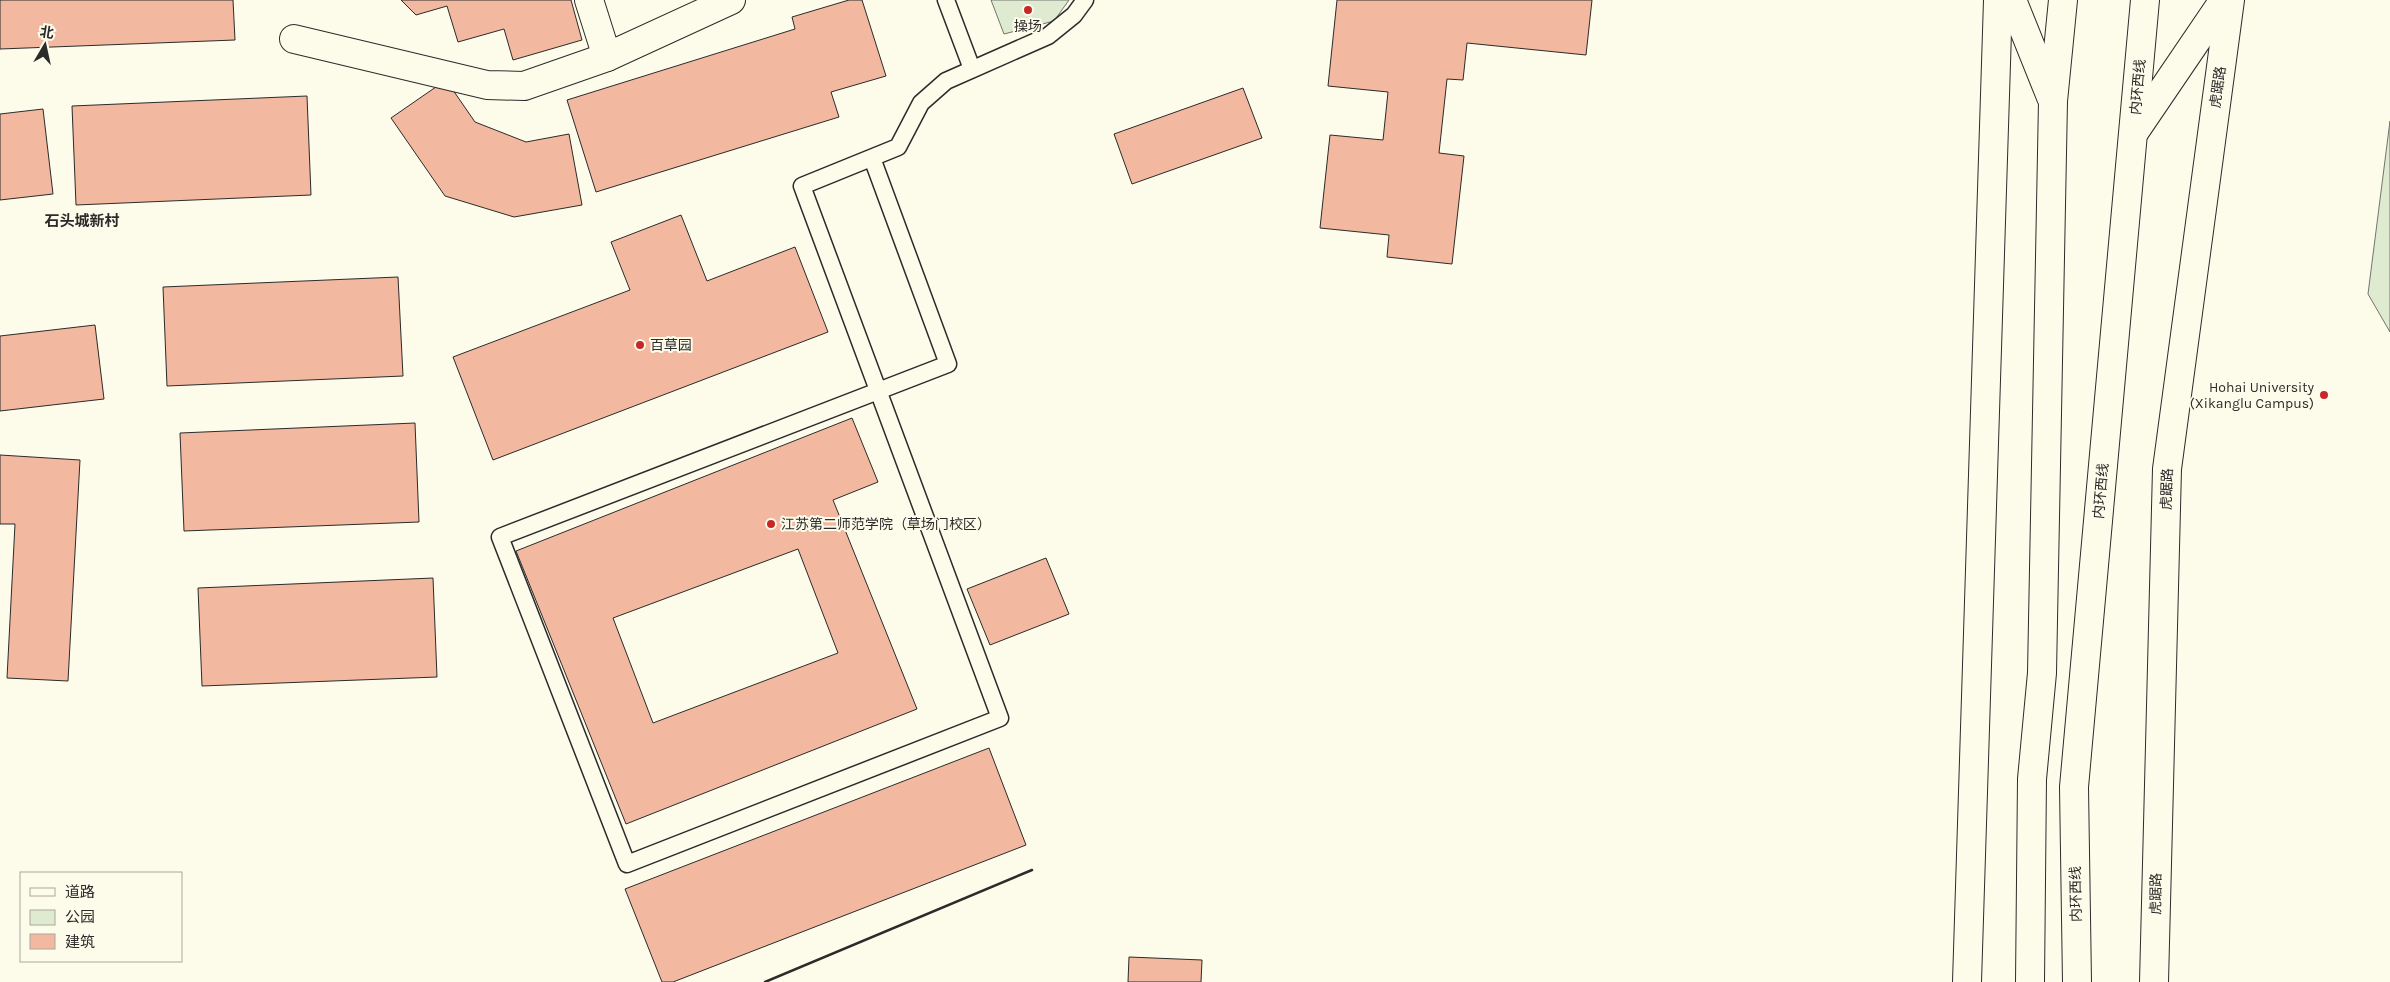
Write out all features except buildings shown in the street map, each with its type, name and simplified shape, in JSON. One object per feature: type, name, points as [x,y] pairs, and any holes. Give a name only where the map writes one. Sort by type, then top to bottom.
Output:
[{"type":"main road","points":[[589,0],[607,58]]},
{"type":"main road","points":[[294,39],[487,85],[524,86],[607,58],[731,0]]},
{"type":"main road","points":[[1967,982],[1998,0]]},
{"type":"main road","points":[[2012,0],[2053,101]]},
{"type":"main road","points":[[2030,982],[2032,779],[2042,673],[2053,101],[2063,0]]},
{"type":"main road","name":"内环西线","points":[[2077,982],[2074,787],[2145,0]]},
{"type":"main road","points":[[2134,132],[2224,0]]},
{"type":"main road","name":"虎踞路","points":[[2154,982],[2167,469],[2230,0]]},
{"type":"lane","points":[[946,0],[972,68]]},
{"type":"lane","points":[[872,158],[948,364],[878,390],[500,537],[627,864],[1000,718],[878,390],[802,186],[898,147],[921,102],[946,81],[1048,36],[1074,15],[1085,0]]},
{"type":"green space","name":"操场","points":[[991,0],[1069,0],[1054,21],[1004,34]]},
{"type":"green space","points":[[2390,121],[2390,332],[2368,294]]},
{"type":"wall","points":[[765,982],[1032,870]]},
{"type":"place","name":"操场","points":[[1028,10]]},
{"type":"place","name":"百草园","points":[[640,345]]},
{"type":"place","name":"Hohai University (Xikanglu Campus)","points":[[2324,395]]},
{"type":"place","name":"江苏第二师范学院（草场门校区）","points":[[771,524]]},
{"type":"district","name":"石头城新村","points":[[82,221]]}]
